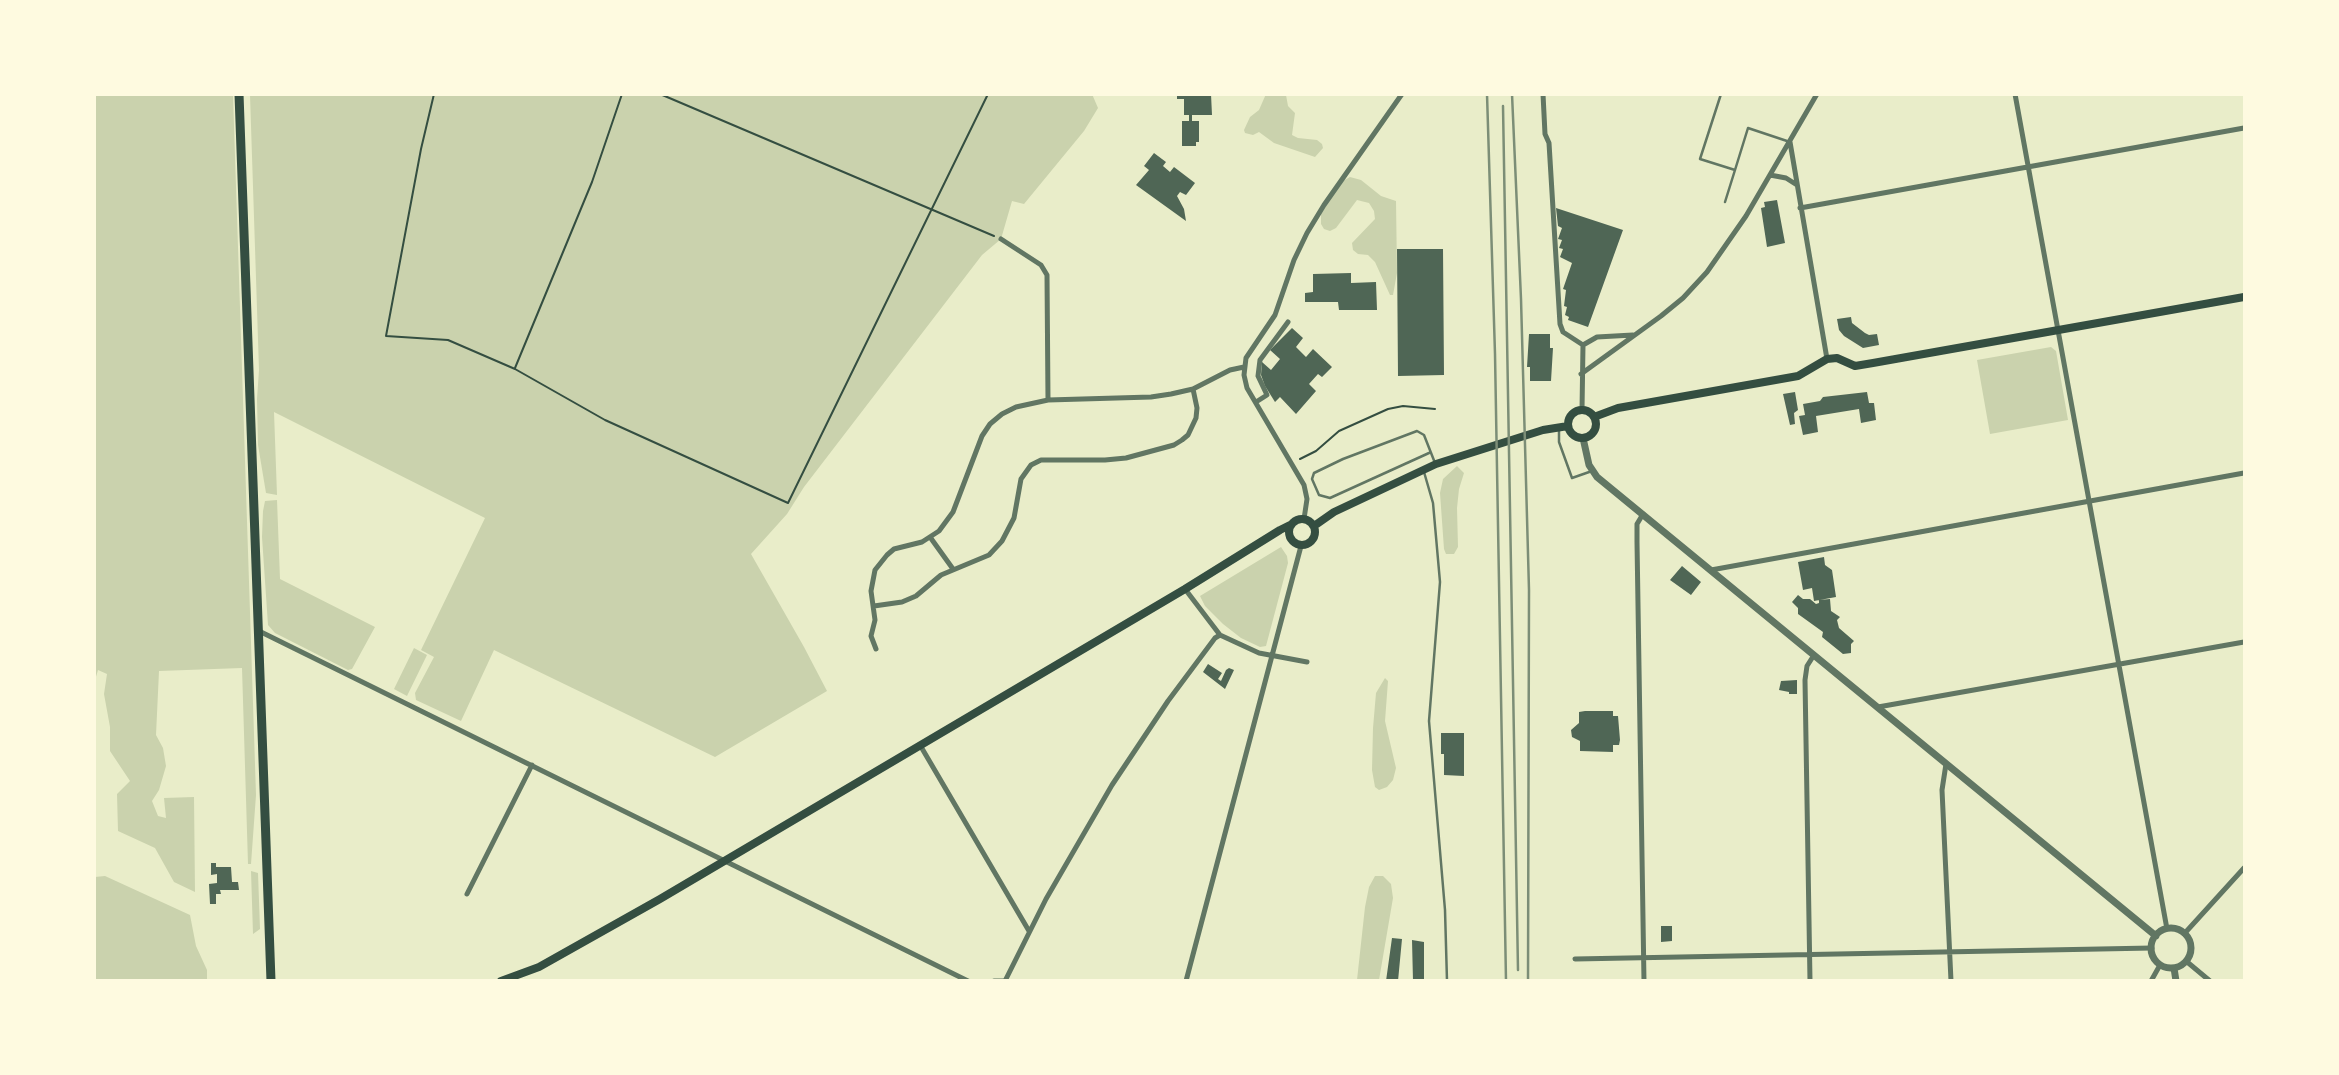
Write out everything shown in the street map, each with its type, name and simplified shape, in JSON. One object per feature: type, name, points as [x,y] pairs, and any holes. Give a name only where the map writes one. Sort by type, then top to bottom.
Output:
[{"type":"main road","points":[[239,94],[271,981]]},
{"type":"main road","points":[[1594,417],[1618,408],[1798,376],[1827,359],[1837,358],[1858,365],[2245,297]]},
{"type":"main road","points":[[1314,526],[1338,510],[1436,464],[1536,432],[1564,426],[1571,416],[1582,410],[1594,417],[1595,429],[1590,436],[1583,438],[1573,435],[1564,426]]},
{"type":"main road","points":[[501,981],[539,967],[566,953],[1185,589],[1296,520],[1304,519],[1314,526],[1316,533],[1313,541],[1301,546],[1291,539],[1269,538]]},
{"type":"main road","points":[[1290,525],[1291,539]]},
{"type":"street","points":[[1304,519],[1306,493],[1247,388],[1244,367],[1250,351],[1276,315],[1294,260],[1307,233],[1402,94]]},
{"type":"street","points":[[1543,94],[1545,134],[1549,143],[1560,324],[1563,332],[1583,345]]},
{"type":"street","points":[[1581,374],[1661,316],[1702,277],[1726,247],[1817,94]]},
{"type":"street","points":[[2015,94],[2167,929]]},
{"type":"street","points":[[1800,208],[2245,128]]},
{"type":"street","points":[[1790,142],[1827,359]]},
{"type":"street","points":[[1770,175],[1786,178],[1797,186]]},
{"type":"street","points":[[1001,239],[1041,265],[1047,275],[1048,400]]},
{"type":"street","points":[[1256,402],[1267,395],[1258,376],[1260,360],[1287,322]]},
{"type":"street","points":[[1582,410],[1583,345],[1590,339],[1603,336],[1633,335]]},
{"type":"street","points":[[876,649],[871,636],[875,620],[872,580],[881,561],[894,550],[939,531],[953,512],[977,447],[990,424],[1002,414],[1016,407],[1048,400],[1151,397],[1193,389],[1230,370],[1244,367]]},
{"type":"street","points":[[874,606],[902,602],[916,596],[941,575],[989,555],[1002,541],[1014,518],[1021,479],[1031,465],[1041,460],[1126,458],[1174,445],[1188,435],[1196,418],[1193,389]]},
{"type":"street","points":[[1583,438],[1592,471],[2156,936]]},
{"type":"street","points":[[1711,570],[2245,473]]},
{"type":"street","points":[[1643,514],[1637,524],[1637,542],[1644,981]]},
{"type":"street","points":[[930,537],[953,569]]},
{"type":"street","points":[[1185,981],[1301,546]]},
{"type":"street","points":[[1185,589],[1220,635],[1271,656],[1307,662]]},
{"type":"street","points":[[259,631],[968,981]]},
{"type":"street","points":[[994,981],[1004,981],[1029,931],[1112,785],[1176,690],[1220,635]]},
{"type":"street","points":[[1878,707],[2245,642]]},
{"type":"street","points":[[1810,981],[1805,680],[1807,666],[1814,655]]},
{"type":"street","points":[[920,745],[1029,931]]},
{"type":"street","points":[[1946,764],[1942,790],[1951,981]]},
{"type":"street","points":[[467,894],[532,765]]},
{"type":"street","points":[[2184,933],[2245,868]]},
{"type":"street","points":[[2167,929],[2184,933],[2191,947],[2186,961],[2174,968],[2160,965],[2151,948],[2156,936],[2167,929]]},
{"type":"street","points":[[1575,958],[2151,948]]},
{"type":"street","points":[[2186,961],[2210,981]]},
{"type":"street","points":[[2151,981],[2160,965]]},
{"type":"street","points":[[2174,968],[2176,981]]},
{"type":"lane","points":[[1721,94],[1700,159],[1735,170]]},
{"type":"lane","points":[[1725,202],[1748,128],[1790,142]]},
{"type":"lane","points":[[1564,426],[1559,442],[1572,478],[1592,471]]},
{"type":"lane","points":[[1429,453],[1330,498],[1320,495],[1312,479],[1314,473],[1320,470],[1408,433],[1421,432],[1436,464]]},
{"type":"lane","points":[[1423,470],[1433,503],[1440,582],[1429,721],[1445,909],[1447,981]]},
{"type":"path","points":[[434,94],[386,336],[448,340],[515,369],[604,420],[788,503],[988,94]]},
{"type":"path","points":[[515,369],[592,182],[622,94]]},
{"type":"path","points":[[660,94],[991,236]]},
{"type":"path","points":[[1292,464],[1315,451],[1339,431],[1388,410],[1403,407],[1435,410]]},
{"type":"green space","points":[[95,94],[233,95],[256,795],[251,864],[248,864],[242,668],[159,671],[156,735],[163,748],[166,766],[159,790],[152,801],[158,816],[166,818],[164,798],[194,797],[195,892],[174,882],[155,848],[118,831],[117,794],[130,781],[110,751],[110,727],[104,694],[107,674],[98,670],[95,680]]},
{"type":"green space","points":[[1092,94],[1098,108],[1084,131],[1024,204],[1012,201],[1001,239],[982,255],[804,487],[787,514],[751,554],[827,691],[715,757],[494,650],[461,721],[416,700],[415,693],[434,657],[421,650],[485,518],[274,412],[277,495],[266,493],[258,445],[259,370],[250,95]]},
{"type":"green space","points":[[1266,94],[1286,95],[1288,106],[1295,113],[1292,135],[1317,140],[1322,144],[1323,148],[1315,157],[1274,143],[1259,132],[1253,135],[1245,133],[1250,117],[1259,110]]},
{"type":"green space","points":[[1350,177],[1361,180],[1381,196],[1396,201],[1397,273],[1393,295],[1390,295],[1375,262],[1368,255],[1358,254],[1353,250],[1352,243],[1375,219],[1369,203],[1357,200],[1336,228],[1330,231],[1324,229],[1321,224],[1321,211],[1341,182]]},
{"type":"green space","points":[[2051,347],[2056,351],[2068,420],[1990,434],[1977,360]]},
{"type":"green space","points":[[1457,466],[1464,473],[1457,508],[1458,547],[1454,554],[1446,554],[1440,493],[1443,479]]},
{"type":"green space","points":[[277,500],[280,579],[375,627],[352,669],[348,670],[275,633],[268,625],[262,537],[263,511],[265,501]]},
{"type":"green space","points":[[1281,547],[1288,563],[1266,646],[1260,647],[1241,638],[1223,624],[1205,606],[1200,596]]},
{"type":"green space","points":[[414,648],[427,655],[407,696],[394,689]]},
{"type":"green space","points":[[1385,678],[1388,681],[1385,721],[1396,768],[1393,780],[1387,787],[1379,790],[1375,787],[1372,770],[1373,728],[1376,693]]},
{"type":"green space","points":[[251,871],[258,873],[260,929],[253,934]]},
{"type":"green space","points":[[105,876],[190,915],[196,946],[207,970],[207,980],[95,980],[95,877]]},
{"type":"green space","points":[[1375,876],[1383,876],[1391,884],[1393,898],[1379,980],[1357,980],[1365,907],[1369,887]]},
{"type":"building","points":[[1177,94],[1211,94],[1212,115],[1192,115],[1192,121],[1199,121],[1199,142],[1196,142],[1196,146],[1182,146],[1182,121],[1189,121],[1189,115],[1184,115],[1184,99],[1177,99]]},
{"type":"building","points":[[1154,153],[1166,162],[1163,166],[1170,172],[1174,167],[1195,183],[1186,195],[1180,192],[1177,196],[1184,209],[1186,221],[1136,185],[1149,170],[1144,166]]},
{"type":"building","points":[[1777,200],[1785,243],[1767,247],[1761,208],[1765,207],[1764,202]]},
{"type":"building","points":[[1556,208],[1623,230],[1588,327],[1568,320],[1569,317],[1565,315],[1566,290],[1563,289],[1572,263],[1560,257],[1562,240],[1558,239],[1562,228],[1558,226]]},
{"type":"building","points":[[1397,249],[1443,249],[1444,375],[1398,376]]},
{"type":"building","points":[[1351,273],[1351,283],[1376,282],[1377,310],[1339,310],[1338,302],[1305,302],[1305,293],[1313,292],[1313,274]]},
{"type":"building","points":[[1851,317],[1852,323],[1865,333],[1877,334],[1879,345],[1863,348],[1844,336],[1839,330],[1837,319]]},
{"type":"building","points":[[1292,328],[1303,338],[1296,347],[1306,357],[1313,349],[1332,367],[1322,377],[1318,374],[1309,384],[1316,391],[1296,414],[1280,397],[1275,402],[1261,375],[1262,362],[1271,370],[1280,359],[1270,350]]},
{"type":"building","points":[[1529,334],[1550,334],[1550,348],[1553,348],[1551,381],[1530,381],[1530,367],[1527,367]]},
{"type":"building","points":[[1795,392],[1798,410],[1794,413],[1795,424],[1790,425],[1783,394]]},
{"type":"building","points":[[1867,392],[1869,403],[1874,403],[1876,420],[1861,423],[1859,409],[1816,416],[1818,432],[1803,435],[1799,416],[1805,415],[1803,404],[1820,401],[1823,397]]},
{"type":"building","points":[[1824,557],[1825,565],[1832,570],[1836,597],[1814,601],[1812,588],[1803,590],[1798,562]]},
{"type":"building","points":[[1682,566],[1701,582],[1691,595],[1670,580]]},
{"type":"building","points":[[1798,595],[1816,604],[1819,600],[1830,599],[1831,611],[1840,617],[1837,620],[1839,628],[1854,641],[1851,644],[1851,653],[1843,654],[1822,637],[1823,632],[1798,614],[1798,608],[1792,602]]},
{"type":"building","points":[[1208,664],[1222,673],[1218,679],[1221,681],[1226,670],[1234,670],[1225,689],[1203,672]]},
{"type":"building","points":[[1797,680],[1797,694],[1779,690],[1781,681]]},
{"type":"building","points":[[1613,711],[1613,716],[1618,716],[1620,740],[1619,745],[1613,745],[1613,752],[1580,751],[1580,741],[1572,737],[1571,730],[1579,723],[1579,712]]},
{"type":"building","points":[[1441,733],[1464,733],[1464,776],[1444,775]]},
{"type":"building","points":[[211,863],[216,863],[216,867],[231,867],[232,882],[238,882],[239,890],[220,890],[221,894],[216,894],[216,904],[210,904],[209,884],[217,883],[217,874],[211,875]]},
{"type":"building","points":[[1661,926],[1672,926],[1672,941],[1661,942]]},
{"type":"building","points":[[1392,938],[1402,939],[1398,981],[1386,981]]},
{"type":"building","points":[[1412,940],[1424,942],[1424,981],[1413,981]]},
{"type":"railway","points":[[1487,94],[1495,354],[1506,981]]},
{"type":"railway","points":[[1512,94],[1529,590],[1528,981]]},
{"type":"railway","points":[[1503,106],[1518,970]]}]
